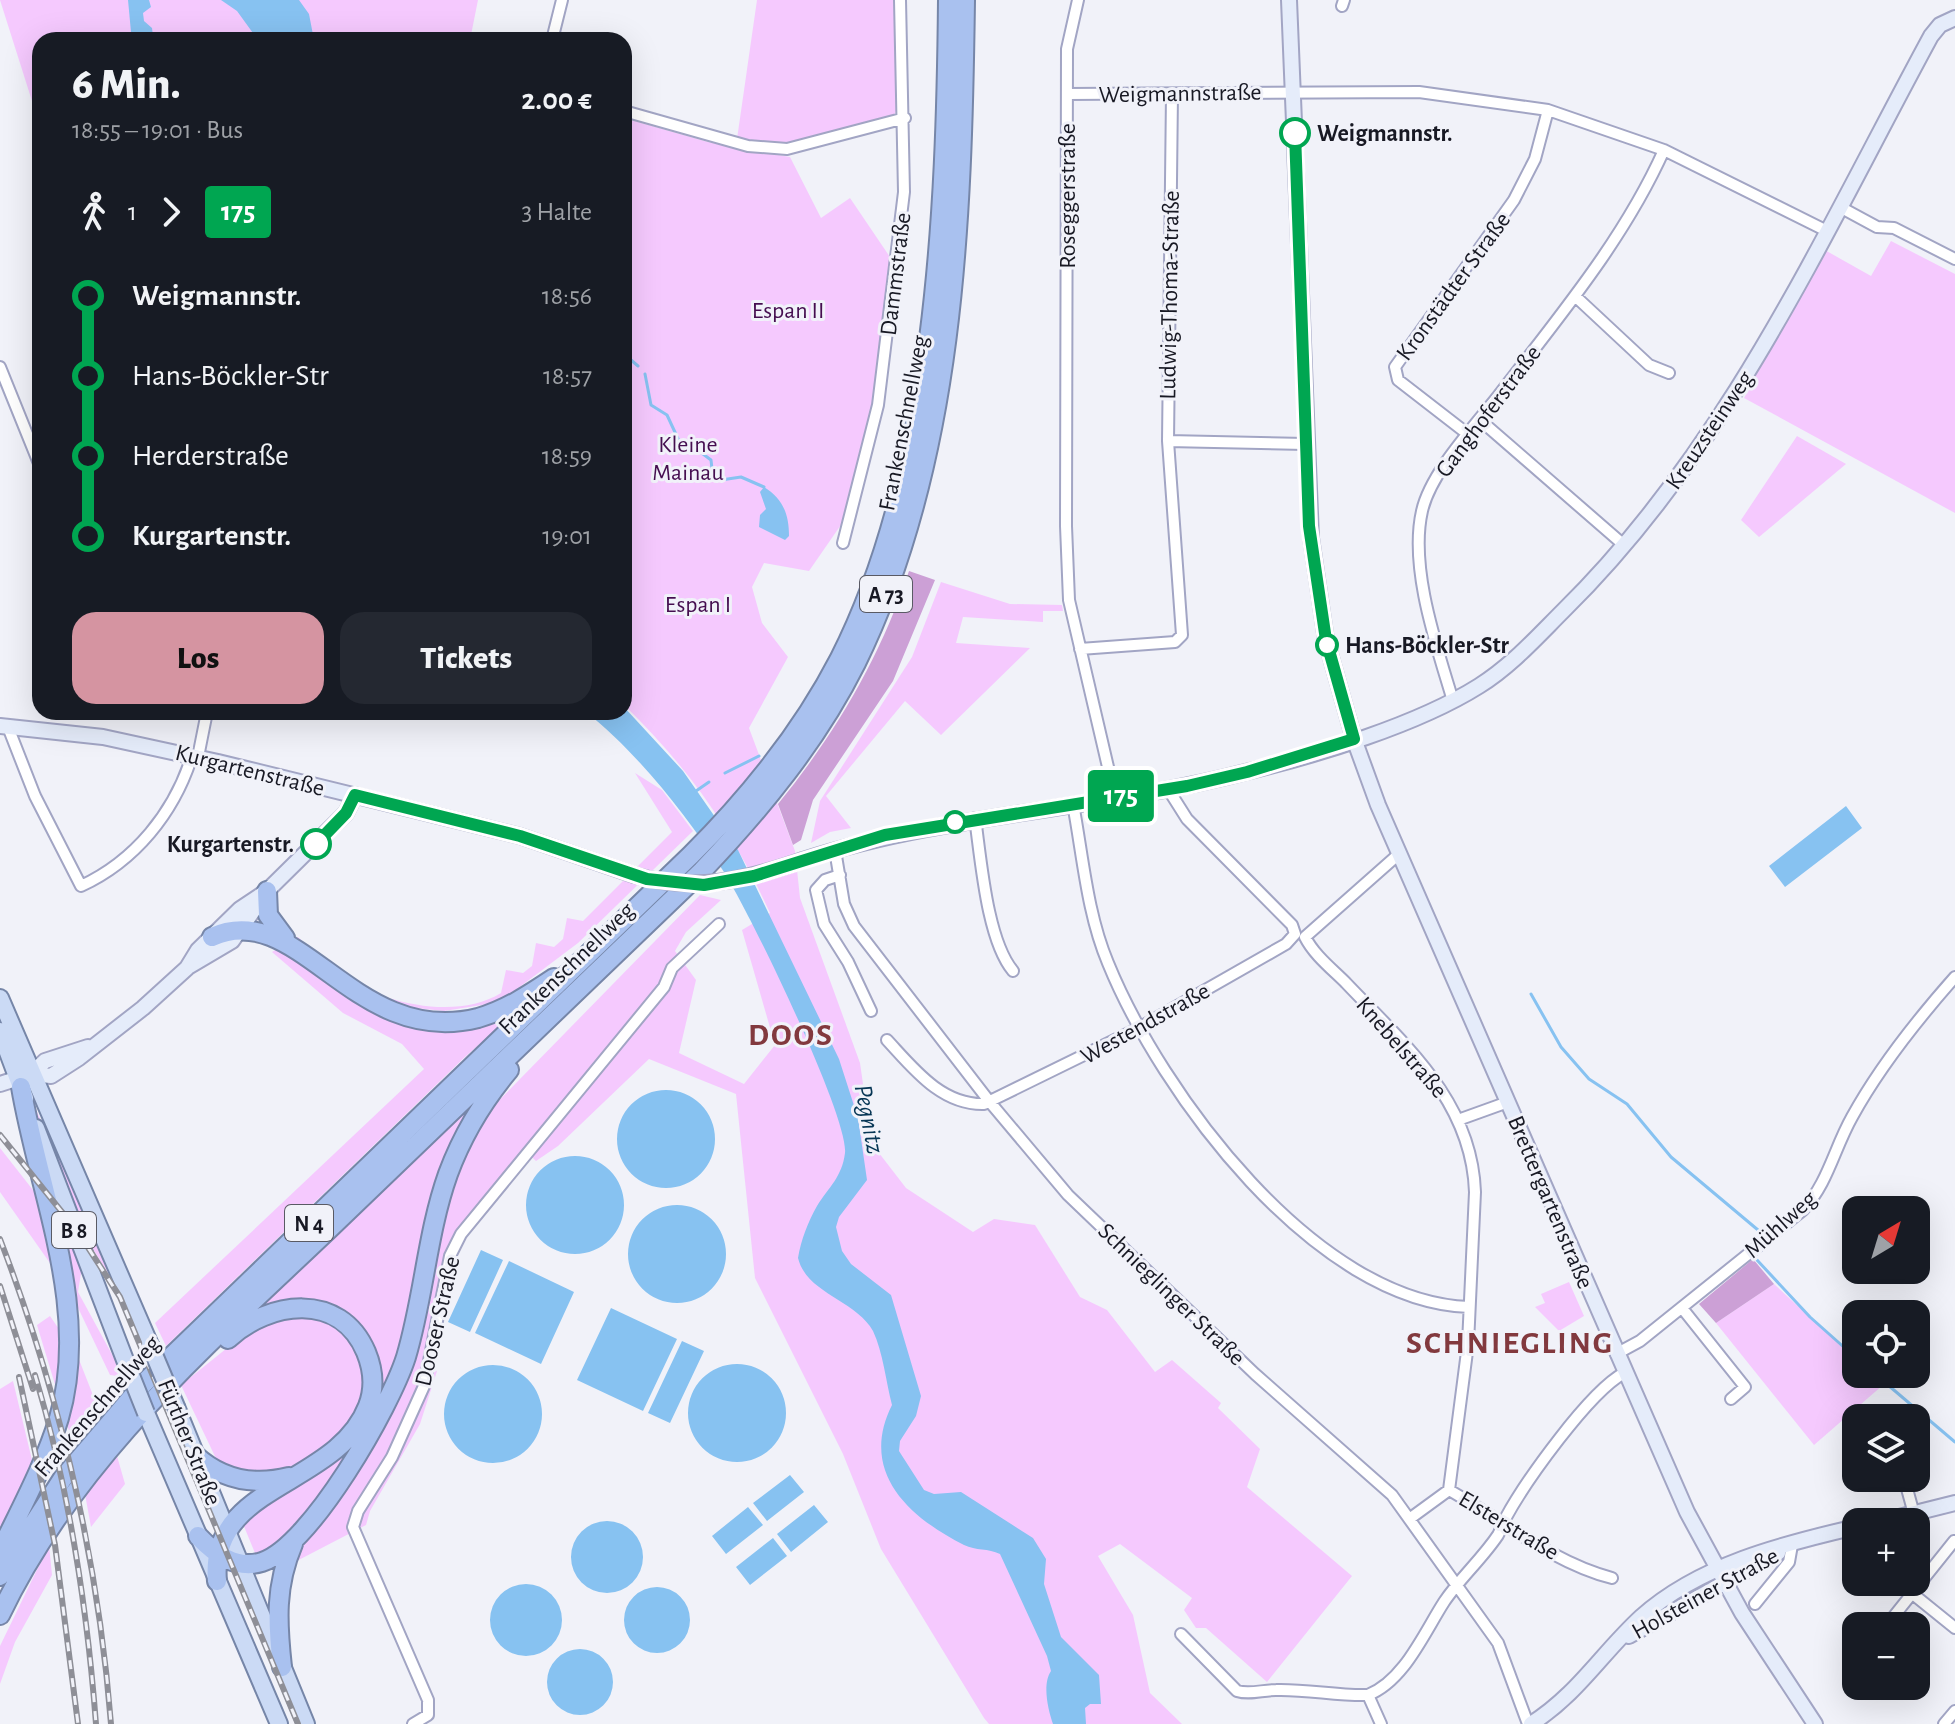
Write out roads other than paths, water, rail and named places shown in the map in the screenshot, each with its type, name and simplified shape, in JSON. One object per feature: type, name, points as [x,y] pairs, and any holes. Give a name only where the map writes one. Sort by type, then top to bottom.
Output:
[{"type":"highway","name":"Frankenschnellweg","points":[[760,795],[847,643],[879,564],[905,468],[920,392],[935,260],[944,147],[948,0]]},
{"type":"highway","name":"Frankenschnellweg","points":[[0,1576],[48,1498],[114,1416],[208,1320],[580,988],[817,731],[855,664],[890,585],[913,510],[942,360],[952,275],[965,0]]},
{"type":"highway","name":"Frankenschnellweg","points":[[0,1615],[30,1558],[85,1479],[189,1365],[451,1100],[589,954],[696,863]]},
{"type":"highway","points":[[267,891],[268,915],[292,947]]},
{"type":"highway","points":[[212,937],[243,928],[268,932],[374,1005],[404,1017],[436,1022],[493,1013],[589,954]]},
{"type":"highway","points":[[198,1536],[216,1554],[240,1563],[251,1564],[270,1559],[296,1537],[363,1447],[395,1388],[412,1336],[442,1191],[461,1143],[495,1087],[580,988]]},
{"type":"highway","points":[[0,1552],[45,1457],[59,1416],[69,1350],[65,1294],[23,1080]]},
{"type":"highway","points":[[189,1365],[251,1322],[279,1310],[312,1307],[344,1322],[354,1332],[368,1356],[372,1379],[370,1402],[345,1443],[247,1507],[227,1531],[216,1554],[217,1581]]},
{"type":"highway","points":[[195,1455],[211,1468],[243,1480],[276,1480],[306,1471]]},
{"type":"highway","points":[[282,1667],[278,1593],[296,1537]]},
{"type":"main road","name":"Brettergartenstraße","points":[[1289,0],[1309,526],[1322,621],[1354,739],[1624,1373],[1720,1576],[1815,1724]]},
{"type":"main road","name":"Kreuzsteinweg","points":[[975,818],[1168,789],[1247,772],[1354,739],[1453,701],[1514,660],[1625,546],[1726,410],[1827,231],[1931,36],[1940,25],[1955,18]]},
{"type":"main road","name":"Kurgartenstraße","points":[[2,726],[103,737],[195,756],[520,836],[669,884],[714,884],[885,835],[975,818]]},
{"type":"main road","points":[[187,968],[198,950],[240,909],[267,891],[346,813],[355,795]]},
{"type":"main road","points":[[0,1084],[51,1076],[124,1025],[187,968],[225,947],[243,928],[267,891]]},
{"type":"main road","name":"B 8","points":[[0,998],[23,1080]]},
{"type":"main road","name":"B 8","points":[[0,1031],[23,1080]]},
{"type":"main road","name":"Fürther Straße","points":[[23,1080],[150,1345],[306,1724]]},
{"type":"main road","name":"Fürther Straße","points":[[23,1080],[130,1373],[279,1724]]},
{"type":"main road","points":[[1930,1510],[1955,1503]]},
{"type":"main road","name":"Holsteiner Straße","points":[[1529,1724],[1569,1698],[1618,1642],[1720,1576],[1792,1545],[1842,1531]]},
{"type":"street","points":[[554,32],[562,0]]},
{"type":"street","name":"Dammstraße","points":[[843,543],[878,405],[904,192],[905,118],[900,0]]},
{"type":"street","name":"Roseggerstraße","points":[[1078,0],[1067,49],[1068,586],[1115,797]]},
{"type":"street","name":"Weigmannstraße","points":[[1067,94],[1419,92],[1548,110],[1626,134],[1664,150],[1827,231]]},
{"type":"street","name":"Ludwig-Thoma-Straße","points":[[1080,649],[1175,642],[1182,635],[1168,441],[1172,94]]},
{"type":"street","name":"Kronstädter Straße","points":[[1469,435],[1398,380],[1395,367],[1514,200],[1535,159],[1548,110]]},
{"type":"street","points":[[632,113],[748,146],[787,149],[905,118]]},
{"type":"street","name":"Ganghoferstraße","points":[[1453,701],[1433,633],[1418,533],[1430,489],[1618,236],[1664,150]]},
{"type":"street","points":[[1840,207],[1877,227],[1894,228],[1955,259]]},
{"type":"street","points":[[1575,296],[1649,365],[1669,373]]},
{"type":"street","points":[[0,367],[32,446]]},
{"type":"street","points":[[1480,420],[1625,546]]},
{"type":"street","points":[[1168,441],[1305,444]]},
{"type":"street","points":[[2,726],[81,886],[121,864],[150,833],[181,787],[195,756],[205,720]]},
{"type":"street","name":"Knebelstraße","points":[[1168,789],[1180,811],[1275,906],[1425,1066],[1439,1083],[1458,1120],[1508,1102]]},
{"type":"street","points":[[1073,804],[1090,907],[1107,961],[1137,1029],[1163,1072],[1206,1131],[1265,1196],[1308,1234],[1380,1282],[1422,1302],[1469,1307]]},
{"type":"street","points":[[975,818],[993,925],[1002,958],[1013,971]]},
{"type":"street","name":"Westendstraße","points":[[989,1101],[1137,1029],[1300,936],[1397,846]]},
{"type":"street","name":"Schnieglinger Straße","points":[[835,850],[844,904],[854,926],[989,1101],[1072,1199],[1255,1374],[1392,1495],[1412,1517],[1498,1643],[1529,1724]]},
{"type":"street","points":[[840,875],[825,880],[816,890],[821,916],[871,1011]]},
{"type":"street","name":"Dooser Straße","points":[[413,1724],[428,1715],[428,1700],[353,1527],[358,1511],[392,1457],[424,1386],[450,1256],[461,1234],[664,987],[672,968],[719,924]]},
{"type":"street","name":"Mühlweg","points":[[1616,1354],[1636,1343],[1682,1308],[1803,1210],[1820,1191],[1847,1126],[1888,1057],[1955,977]]},
{"type":"street","points":[[887,1040],[937,1089],[968,1103],[989,1101]]},
{"type":"street","points":[[1449,1490],[1467,1357],[1475,1184],[1458,1120]]},
{"type":"street","points":[[1682,1308],[1745,1387],[1731,1399]]},
{"type":"street","points":[[1181,1634],[1237,1691],[1368,1695],[1379,1691],[1403,1666],[1457,1583],[1500,1533],[1503,1521],[1540,1466],[1601,1390],[1624,1373]]},
{"type":"street","name":"Elsterstraße","points":[[1412,1517],[1449,1490],[1503,1521],[1523,1537],[1593,1574],[1612,1578]]},
{"type":"street","points":[[1930,1571],[1954,1541]]},
{"type":"street","points":[[1755,1604],[1789,1562],[1792,1545]]},
{"type":"street","points":[[1897,1612],[1910,1596]]},
{"type":"street","points":[[1915,1596],[1955,1628]]},
{"type":"street","points":[[1368,1695],[1381,1724]]},
{"type":"street","points":[[1944,1724],[1955,1711]]},
{"type":"water","points":[[128,0],[149,0],[151,7],[143,13],[144,21],[152,32],[131,32]]},
{"type":"water","points":[[221,0],[299,0],[309,14],[312,32],[252,32],[237,11]]},
{"type":"water","points":[[764,487],[776,497],[786,514],[789,536],[785,540],[759,527],[760,515],[766,509],[760,492]]},
{"type":"water","points":[[632,716],[683,771],[738,850],[839,1059],[858,1118],[867,1180],[839,1217],[836,1227],[842,1251],[851,1264],[891,1295],[921,1396],[916,1416],[900,1441],[899,1451],[924,1490],[934,1494],[961,1492],[1033,1538],[1046,1559],[1044,1584],[1061,1637],[1099,1675],[1101,1704],[1090,1704],[1085,1708],[1086,1724],[1053,1724],[1047,1697],[1051,1671],[1047,1656],[1000,1554],[964,1545],[924,1520],[894,1489],[885,1471],[881,1451],[883,1429],[892,1405],[873,1331],[865,1320],[811,1280],[798,1258],[811,1218],[838,1175],[845,1153],[831,1099],[794,1011],[735,890],[660,785],[596,720],[632,720]]},
{"type":"water","points":[[1846,806],[1862,828],[1785,887],[1769,866]]},
{"type":"water","points":[[666,1090],[685,1093],[701,1104],[712,1120],[715,1139],[712,1158],[701,1174],[685,1185],[666,1188],[647,1185],[631,1174],[620,1158],[617,1139],[620,1120],[631,1104],[647,1093]]},
{"type":"water","points":[[575,1156],[594,1159],[610,1170],[621,1186],[624,1205],[621,1224],[610,1240],[594,1251],[575,1254],[556,1251],[540,1240],[529,1224],[526,1205],[529,1186],[540,1170],[556,1159]]},
{"type":"water","points":[[677,1205],[696,1208],[712,1219],[723,1235],[726,1254],[723,1273],[712,1289],[696,1300],[677,1303],[658,1300],[642,1289],[631,1273],[628,1254],[631,1235],[642,1219],[658,1208]]},
{"type":"water","points":[[481,1250],[503,1260],[470,1332],[448,1322]]},
{"type":"water","points":[[509,1261],[574,1292],[541,1364],[475,1333]]},
{"type":"water","points":[[611,1308],[677,1339],[643,1411],[577,1380]]},
{"type":"water","points":[[682,1341],[704,1351],[670,1423],[648,1413]]},
{"type":"water","points":[[737,1364],[756,1367],[772,1378],[783,1394],[786,1413],[783,1432],[772,1448],[756,1459],[737,1462],[718,1459],[702,1448],[691,1432],[688,1413],[691,1394],[702,1378],[718,1367]]},
{"type":"water","points":[[493,1365],[512,1368],[528,1379],[539,1395],[542,1414],[539,1433],[528,1449],[512,1460],[493,1463],[474,1460],[458,1449],[447,1433],[444,1414],[447,1395],[458,1379],[474,1368]]},
{"type":"water","points":[[790,1475],[804,1492],[767,1521],[753,1503]]},
{"type":"water","points":[[814,1505],[828,1522],[791,1552],[777,1534]]},
{"type":"water","points":[[748,1507],[763,1525],[726,1554],[712,1536]]},
{"type":"water","points":[[607,1521],[627,1527],[637,1537],[643,1557],[637,1577],[627,1587],[607,1593],[587,1587],[577,1577],[571,1557],[577,1537],[587,1527]]},
{"type":"water","points":[[773,1538],[787,1556],[750,1585],[736,1567]]},
{"type":"water","points":[[526,1584],[546,1590],[556,1600],[562,1620],[556,1640],[546,1650],[526,1656],[506,1650],[496,1640],[490,1620],[496,1600],[506,1590]]},
{"type":"water","points":[[657,1587],[670,1590],[680,1597],[687,1607],[690,1620],[687,1633],[680,1643],[670,1650],[657,1653],[644,1650],[634,1643],[627,1633],[624,1620],[627,1607],[634,1597],[644,1590]]},
{"type":"water","points":[[580,1649],[593,1651],[603,1659],[611,1669],[611,1695],[603,1705],[593,1713],[580,1715],[567,1713],[557,1705],[549,1695],[547,1682],[549,1669],[557,1659],[567,1651]]},
{"type":"waterway","points":[[632,361],[638,366]]},
{"type":"waterway","points":[[645,374],[651,405],[667,415],[680,443],[695,448],[711,460],[712,469],[721,480],[741,477],[764,487]]},
{"type":"waterway","points":[[725,773],[759,756]]},
{"type":"waterway","points":[[696,791],[709,782]]},
{"type":"waterway","points":[[1531,994],[1561,1047],[1589,1079],[1627,1104],[1671,1157],[1758,1230]]},
{"type":"waterway","points":[[1757,1260],[1810,1317],[1842,1346]]},
{"type":"waterway","points":[[1891,1388],[1955,1442]]},
{"type":"railway","points":[[0,1135],[78,1232],[120,1297],[298,1724]]},
{"type":"railway","points":[[0,1239],[41,1357],[73,1477],[97,1599],[111,1724]]},
{"type":"railway","points":[[0,1286],[33,1389]]},
{"type":"railway","points":[[35,1375],[58,1461],[75,1548],[96,1724]]},
{"type":"railway","points":[[19,1377],[55,1545],[78,1724]]},
{"type":"place","name":"Weigmannstr.","points":[[1295,133]]},
{"type":"place","name":"Hans-Böckler-Str","points":[[1327,645]]},
{"type":"place","name":"Kurgartenstr.","points":[[316,844]]},
{"type":"district","name":"DOOS","points":[[791,1034]]},
{"type":"district","name":"SCHNIEGLING","points":[[1510,1342]]},
{"type":"park label","name":"Espan II","points":[[788,310]]},
{"type":"park label","name":"Kleine Mainau","points":[[688,458]]},
{"type":"park label","name":"Espan I","points":[[698,604]]},
{"type":"water label","name":"Pegnitz","points":[[870,1119]]}]
